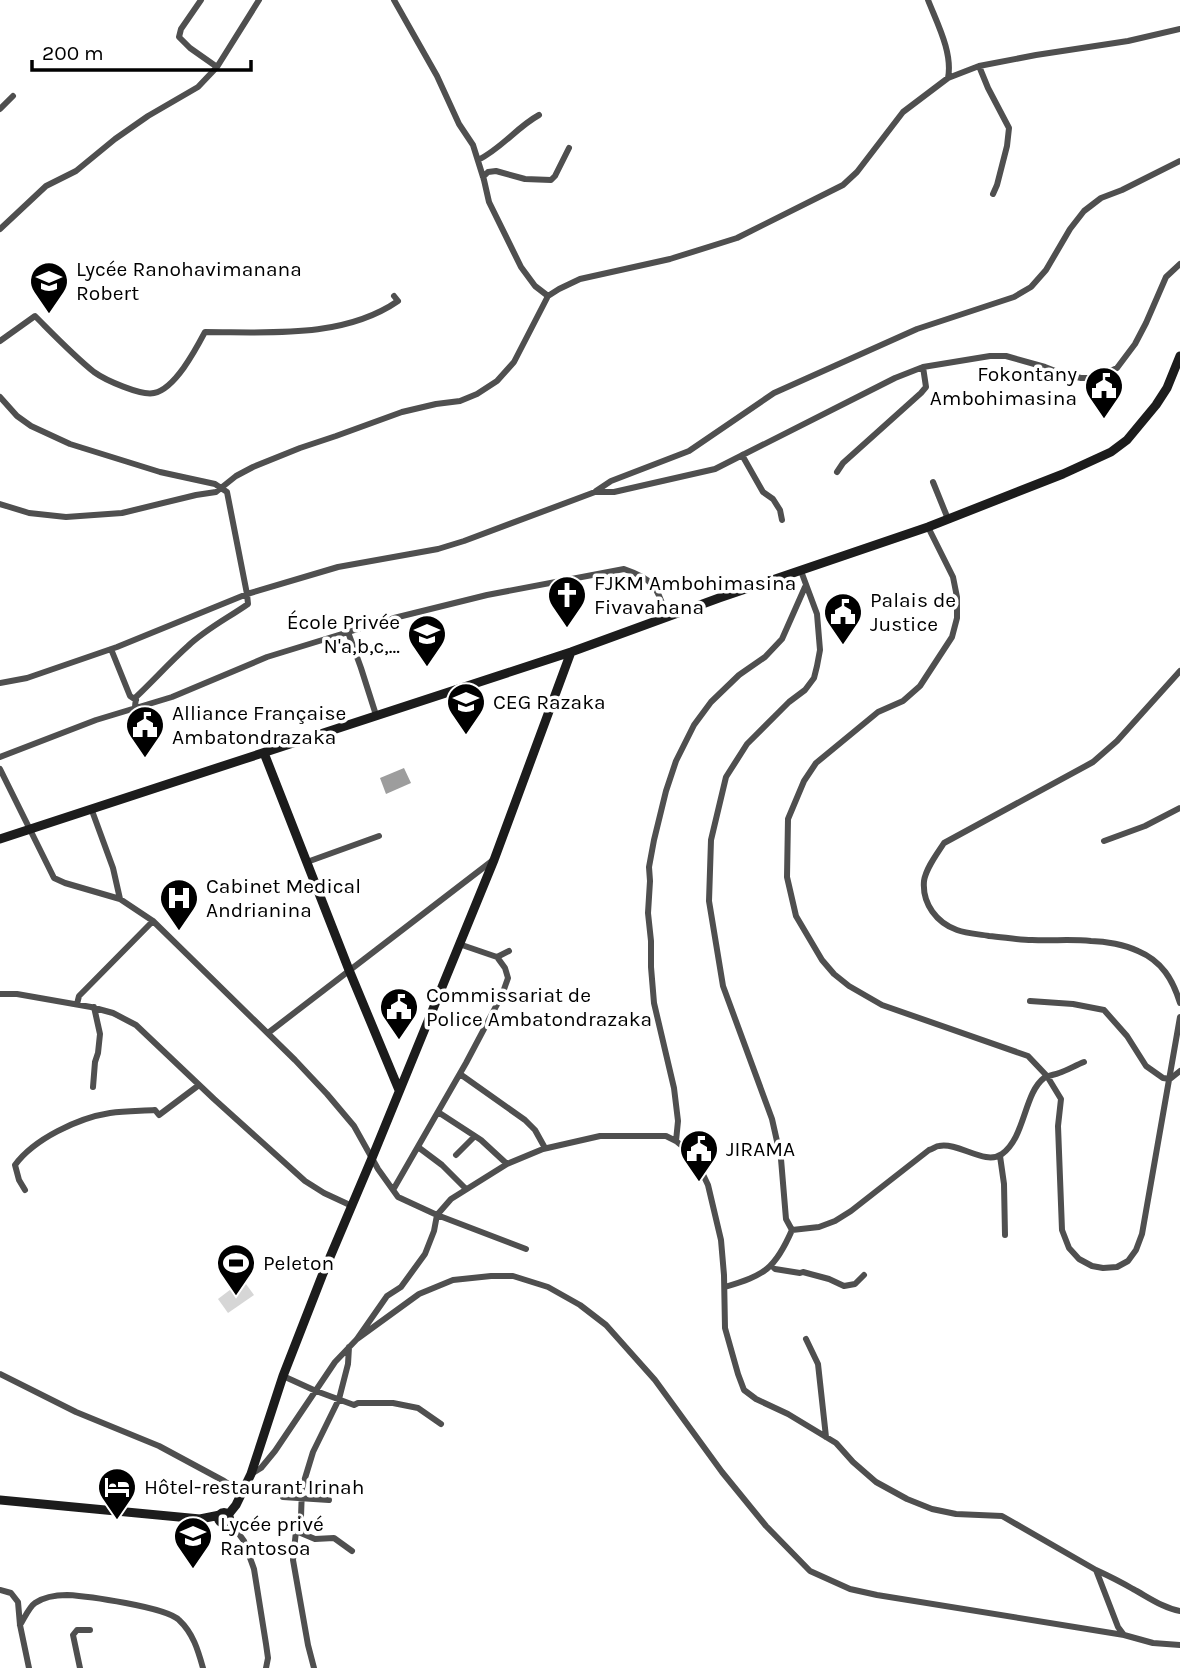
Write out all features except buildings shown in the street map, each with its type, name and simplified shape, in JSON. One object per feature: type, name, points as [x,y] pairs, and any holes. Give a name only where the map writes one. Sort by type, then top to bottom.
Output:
[{"type":"street","points":[[201,0],[178,37],[217,67]]},
{"type":"street","points":[[0,229],[46,186],[76,171],[148,116],[198,87],[217,67],[259,0]]},
{"type":"street","points":[[394,0],[437,76],[459,124],[473,145],[489,202],[521,267],[535,286],[548,296]]},
{"type":"street","points":[[928,0],[948,57],[948,78]]},
{"type":"street","points":[[0,505],[29,513],[98,515],[122,513],[216,492],[253,467],[300,448],[402,412],[460,401],[497,381],[514,362],[548,296],[580,279],[670,259],[737,239],[844,184],[857,172],[903,113],[948,78],[979,66],[1128,41],[1180,29]]},
{"type":"street","points":[[979,66],[1009,128],[1004,159],[993,194]]},
{"type":"street","points":[[0,109],[13,96]]},
{"type":"street","points":[[478,160],[490,154],[539,115]]},
{"type":"street","points":[[483,177],[488,172],[496,171],[525,179],[551,180],[569,148]]},
{"type":"street","points":[[0,683],[27,678],[111,649],[247,594],[338,567],[438,549],[464,541],[595,492],[611,481],[688,451],[784,388],[917,329],[1014,297],[1031,287],[1046,270],[1084,211],[1101,198],[1180,161]]},
{"type":"street","points":[[595,492],[614,492],[715,468],[895,377],[923,367],[990,356],[1006,356],[1063,374],[1096,378],[1117,368],[1135,344],[1166,276],[1180,264]]},
{"type":"street","points":[[0,341],[35,316],[96,374],[136,392],[155,393],[168,386],[191,358],[205,332],[318,330],[384,310],[398,301],[394,296]]},
{"type":"street","points":[[0,839],[571,652],[928,527],[1063,474],[1113,451],[1127,440],[1167,388],[1180,356]]},
{"type":"street","points":[[837,472],[843,463],[926,387],[923,367]]},
{"type":"street","points":[[0,397],[17,416],[31,426],[70,444],[160,472],[215,484],[227,492],[248,604],[188,646],[136,697],[136,703]]},
{"type":"street","points":[[742,455],[763,492],[773,499],[780,510],[782,520]]},
{"type":"street","points":[[933,482],[948,519]]},
{"type":"street","points":[[928,527],[953,577],[957,618],[952,637],[920,686],[903,701],[878,712],[816,763],[804,781],[788,819],[787,877],[796,916],[821,960],[849,986],[882,1005],[1028,1056],[1047,1076],[1060,1099],[1058,1126],[1062,1230],[1069,1248],[1079,1259],[1092,1266],[1117,1267],[1128,1261],[1142,1234],[1180,1017]]},
{"type":"street","points":[[0,757],[136,703],[172,697],[267,657],[394,618],[487,595],[624,569],[639,574],[656,587],[667,617]]},
{"type":"street","points":[[792,1230],[786,1219],[781,1159],[772,1119],[723,986],[709,901],[711,840],[726,777],[747,744],[789,702],[805,690],[814,678],[821,650],[817,614],[801,571]]},
{"type":"street","points":[[676,1141],[678,1121],[674,1088],[654,1003],[651,967],[649,867],[654,840],[676,761],[694,725],[711,702],[765,657],[782,639],[806,586]]},
{"type":"street","points":[[348,632],[376,716]]},
{"type":"street","points":[[111,649],[136,703]]},
{"type":"street","points":[[0,1500],[200,1519],[222,1518],[236,1505],[251,1474],[283,1376],[494,860],[571,652]]},
{"type":"street","points":[[1180,671],[1117,741],[1093,762],[944,843],[924,880],[925,897],[932,912],[941,922],[957,930],[1031,940],[1093,941],[1137,950],[1153,959],[1167,973],[1175,985],[1180,1003]]},
{"type":"street","points":[[264,753],[399,1090]]},
{"type":"street","points":[[0,769],[54,878],[120,899],[153,921],[311,1077],[354,1126],[378,1169],[398,1196],[437,1215],[526,1249]]},
{"type":"street","points":[[91,808],[113,868],[120,899]]},
{"type":"street","points":[[1104,841],[1145,826],[1180,808]]},
{"type":"street","points":[[307,862],[379,836]]},
{"type":"street","points":[[268,1033],[494,860]]},
{"type":"street","points":[[77,1004],[79,996],[153,921]]},
{"type":"street","points":[[393,1190],[460,1074],[502,995],[508,978],[497,957],[459,944]]},
{"type":"street","points":[[497,957],[509,951]]},
{"type":"street","points":[[0,993],[94,1007],[136,1025],[305,1181],[324,1194],[352,1206]]},
{"type":"street","points":[[1030,1002],[1073,1004],[1104,1010],[1127,1036],[1146,1066],[1163,1078],[1170,1079],[1180,1071]]},
{"type":"street","points":[[93,1087],[94,1062],[100,1034],[94,1007]]},
{"type":"street","points":[[792,1230],[819,1227],[835,1221],[929,1150],[939,1146],[989,1157],[1000,1156],[1014,1139],[1041,1081],[1047,1076],[1084,1062]]},
{"type":"street","points":[[460,1074],[525,1120],[535,1130],[545,1148]]},
{"type":"street","points":[[25,1190],[15,1165],[30,1147],[41,1140],[87,1119],[111,1113],[155,1110],[159,1115],[200,1085]]},
{"type":"street","points":[[438,1112],[481,1140],[507,1164]]},
{"type":"street","points":[[357,1339],[387,1296],[401,1287],[425,1254],[437,1215],[451,1199],[466,1189],[507,1164],[545,1148],[600,1136],[666,1136],[687,1150],[698,1164],[708,1185],[721,1240],[725,1328],[744,1390],[755,1399],[788,1414],[836,1443],[876,1482],[907,1499],[932,1509],[956,1514],[1002,1516],[1096,1570],[1156,1602],[1180,1611]]},
{"type":"street","points":[[456,1155],[474,1137]]},
{"type":"street","points":[[418,1147],[442,1165],[466,1189]]},
{"type":"street","points":[[1000,1156],[1004,1184],[1005,1235]]},
{"type":"street","points":[[725,1287],[750,1280],[772,1266],[792,1230]]},
{"type":"street","points":[[772,1266],[775,1269],[803,1272],[829,1279],[844,1286],[855,1284],[864,1275]]},
{"type":"street","points":[[251,1474],[268,1460],[335,1362],[357,1339],[419,1294],[453,1280],[513,1276],[548,1287],[580,1305],[606,1325],[655,1380],[722,1472],[766,1526],[810,1571],[850,1589],[877,1595],[1124,1635],[1153,1643],[1180,1645]]},
{"type":"street","points":[[806,1339],[818,1364],[826,1437]]},
{"type":"street","points":[[314,1668],[293,1560],[296,1531],[301,1517],[302,1488],[313,1452],[339,1399],[348,1364],[349,1347]]},
{"type":"street","points":[[0,1374],[76,1412],[159,1446],[224,1480],[242,1493]]},
{"type":"street","points":[[283,1376],[355,1405],[393,1403],[418,1408],[441,1424]]},
{"type":"street","points":[[283,1497],[329,1500]]},
{"type":"street","points":[[222,1518],[239,1533],[254,1569],[268,1658],[266,1668]]},
{"type":"street","points":[[296,1531],[315,1539],[334,1538],[352,1551]]},
{"type":"street","points":[[1096,1570],[1118,1627],[1124,1635]]},
{"type":"street","points":[[0,1590],[11,1593],[18,1602],[29,1668]]},
{"type":"street","points":[[20,1625],[34,1603],[52,1596],[68,1595],[144,1607],[177,1617],[197,1646],[203,1668]]},
{"type":"street","points":[[80,1668],[73,1635],[77,1630],[90,1630]]},
{"type":"shaded area","points":[[404,768],[411,783],[386,794],[380,778]]},
{"type":"shaded area","name":"Peleton","points":[[243,1280],[254,1295],[228,1313],[218,1299]]},
{"type":"place","name":"Lycée Ranohavimanana Robert","points":[[49,315]]},
{"type":"place","name":"Fokontany Ambohimasina","points":[[1104,420]]},
{"type":"place","name":"FJKM Ambohimasina Fivavahana","points":[[567,629]]},
{"type":"place","name":"Palais de Justice","points":[[843,646]]},
{"type":"place","name":"École Privée N'a,b,c,...","points":[[427,668]]},
{"type":"place","name":"CEG Razaka","points":[[466,736]]},
{"type":"place","name":"Alliance Française Ambatondrazaka","points":[[145,759]]},
{"type":"place","name":"Cabinet Medical Andrianina","points":[[179,932]]},
{"type":"place","name":"Commissariat de Police Ambatondrazaka","points":[[399,1041]]},
{"type":"place","name":"JIRAMA","points":[[699,1183]]},
{"type":"place","name":"Peleton","points":[[236,1297]]},
{"type":"place","name":"Hôtel-restaurant Irinah","points":[[117,1521]]},
{"type":"place","name":"Lycée privé Rantosoa","points":[[193,1570]]}]
